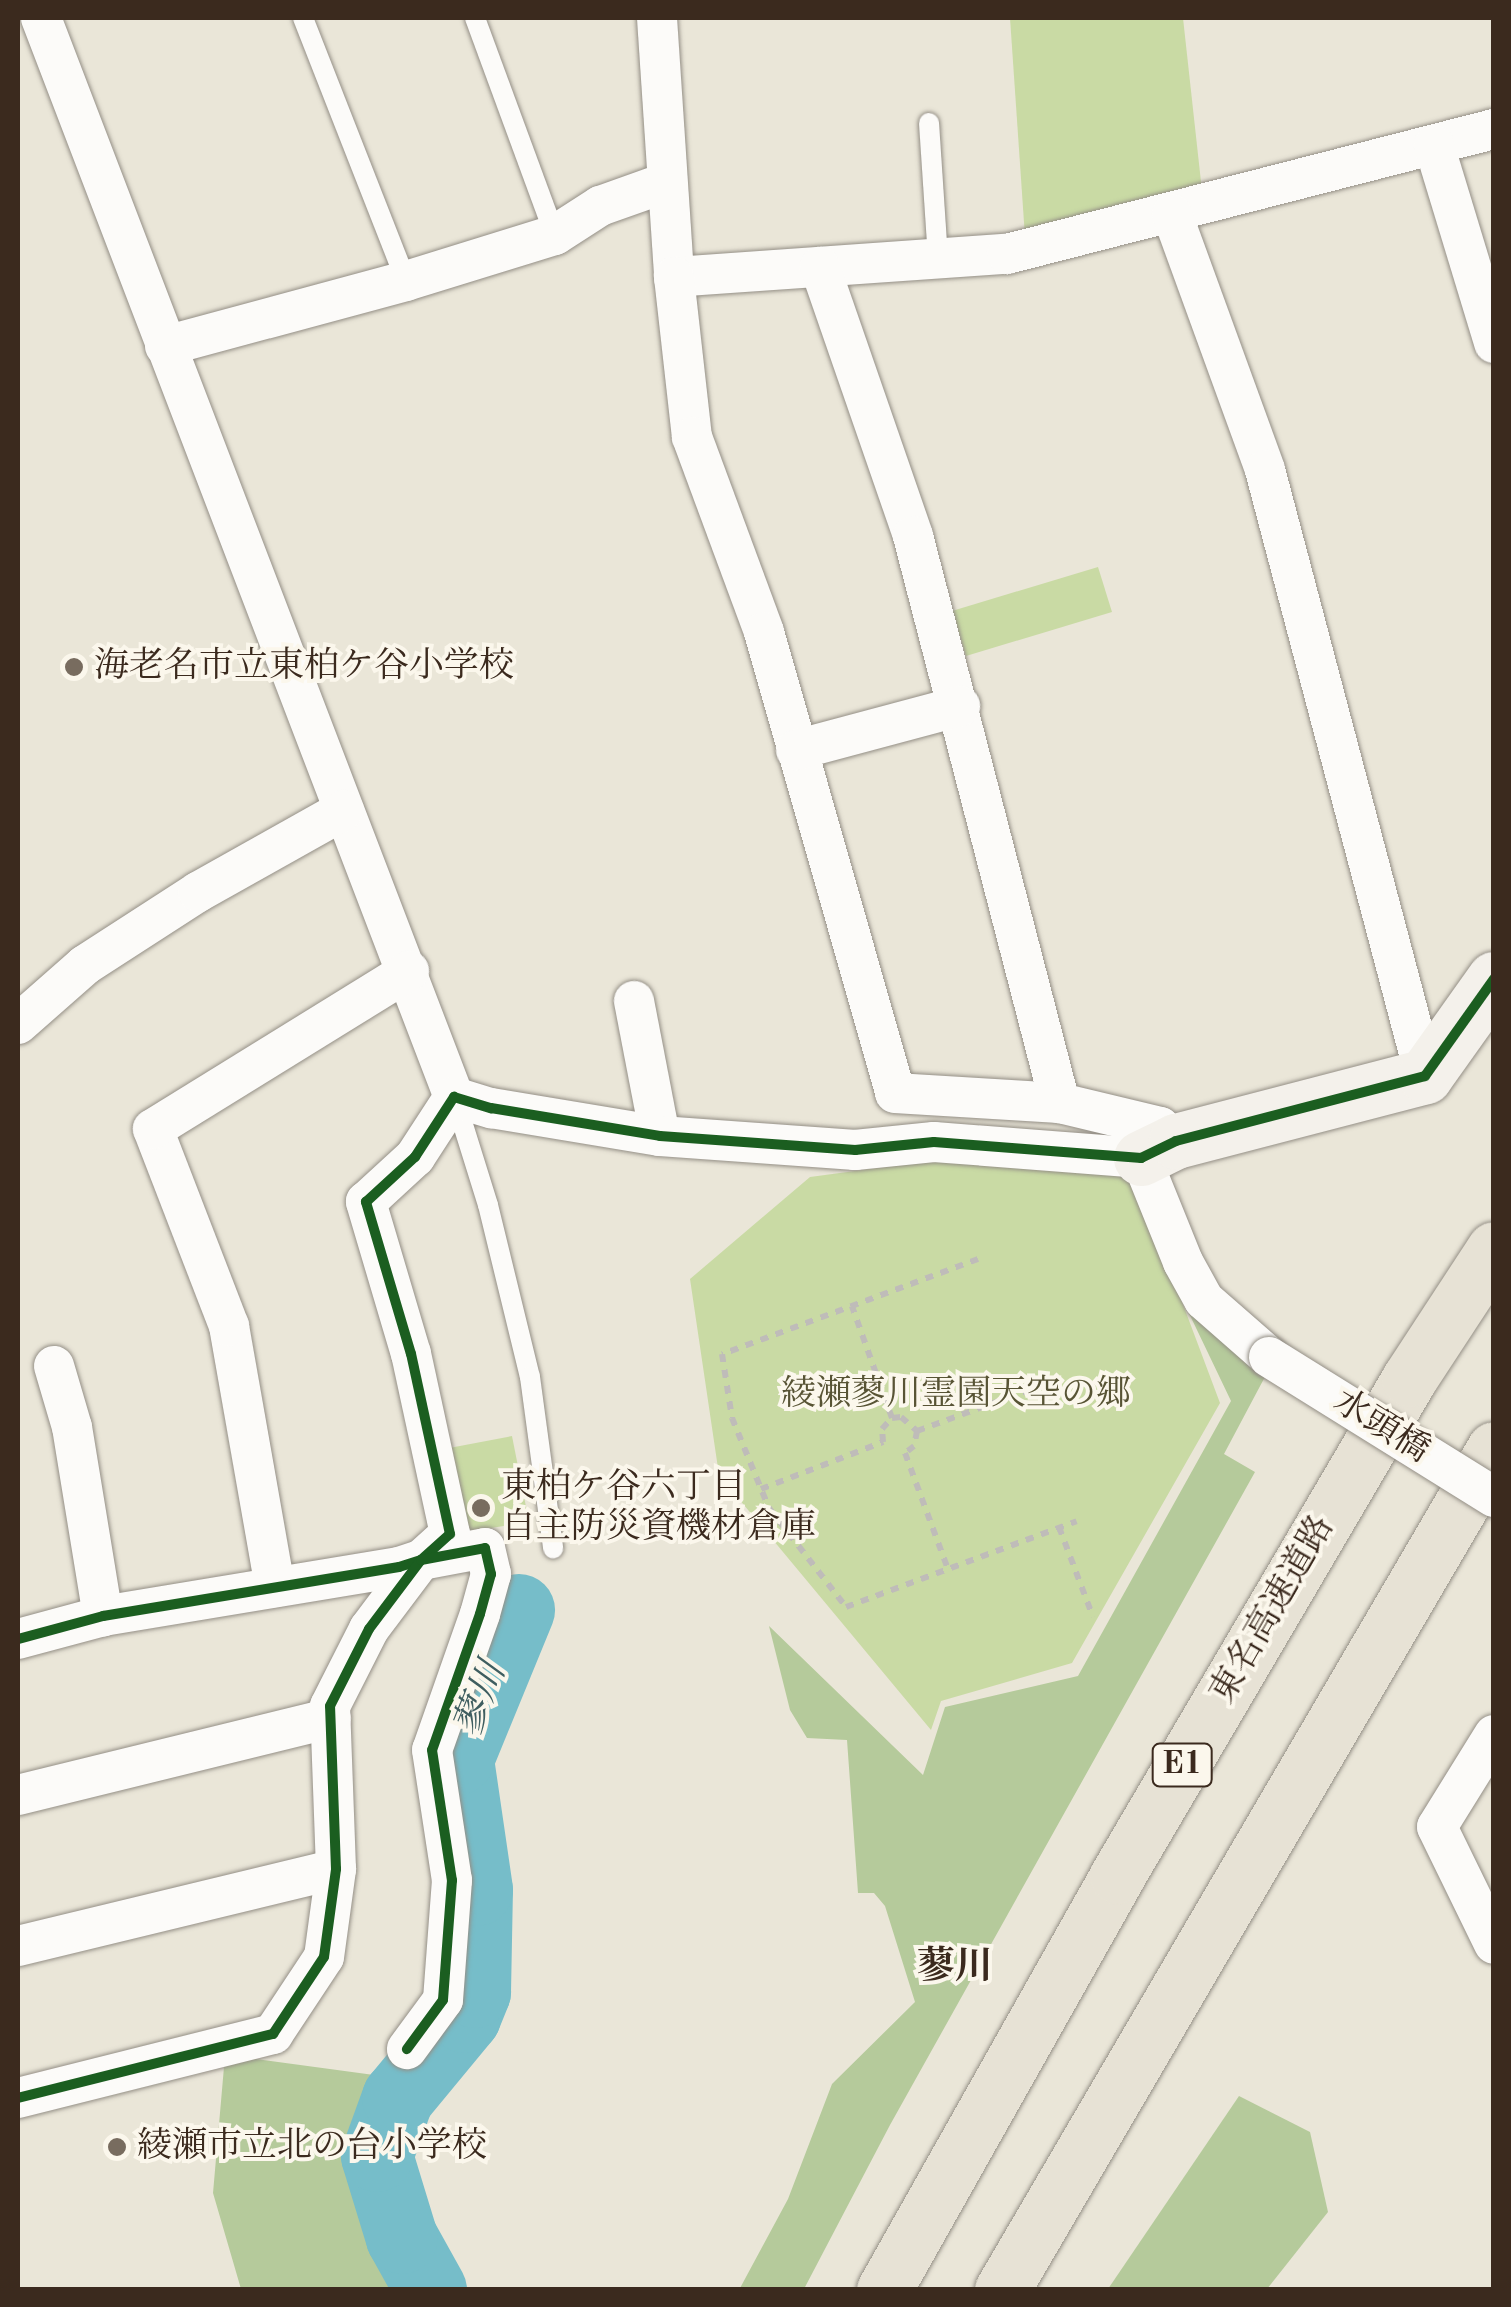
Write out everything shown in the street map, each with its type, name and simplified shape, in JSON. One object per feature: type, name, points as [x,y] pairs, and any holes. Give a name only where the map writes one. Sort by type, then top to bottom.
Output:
[{"type":"highway","name":"東名高速道路","points":[[884,2290],[1127,1859],[1409,1379],[1494,1248]]},
{"type":"highway","points":[[1002,2290],[1494,1449]]},
{"type":"street","points":[[41,18],[409,971],[454,1097]]},
{"type":"street","points":[[657,18],[665,183],[692,437],[764,632],[894,1094],[1060,1103],[1160,1127],[1159,1149]]},
{"type":"street","points":[[674,278],[1007,254],[1494,129]]},
{"type":"street","points":[[1434,145],[1494,343]]},
{"type":"street","points":[[165,346],[406,281],[554,235],[600,206],[665,183]]},
{"type":"street","points":[[1172,214],[1265,470],[1425,1076]]},
{"type":"street","points":[[820,266],[912,536],[960,706],[1060,1103]]},
{"type":"street","points":[[796,750],[960,706]]},
{"type":"street","points":[[18,1024],[84,965],[198,892],[344,810]]},
{"type":"street","points":[[275,1587],[229,1326],[153,1129],[409,971]]},
{"type":"street","points":[[454,1097],[492,1108],[660,1136],[855,1150],[934,1142],[1159,1149],[1425,1076],[1494,979]]},
{"type":"street","points":[[634,1001],[660,1136]]},
{"type":"street","points":[[18,2098],[273,2034],[324,1957],[336,1870],[330,1706],[351,1659],[391,1595],[450,1534],[410,1354],[366,1202],[415,1157],[454,1097]]},
{"type":"street","name":"水頭橋","points":[[1159,1149],[1182,1262],[1204,1300],[1269,1357],[1494,1496]]},
{"type":"street","points":[[54,1366],[72,1427],[103,1616]]},
{"type":"street","points":[[18,1639],[103,1616],[486,1548],[490,1574],[432,1750],[452,1880],[443,2000],[407,2049]]},
{"type":"street","points":[[18,1795],[331,1718]]},
{"type":"street","points":[[1494,1735],[1438,1828],[1494,1944]]},
{"type":"street","points":[[18,1946],[336,1870]]},
{"type":"lane","points":[[303,18],[406,281]]},
{"type":"lane","points":[[475,18],[554,235]]},
{"type":"lane","points":[[928,123],[938,258]]},
{"type":"lane","points":[[454,1097],[488,1205],[530,1377],[552,1548]]},
{"type":"path","points":[[978,1259],[722,1354],[732,1418],[769,1508],[846,1607],[1077,1521]]},
{"type":"path","points":[[852,1306],[892,1418]]},
{"type":"path","points":[[917,1431],[1026,1391]]},
{"type":"path","points":[[760,1489],[883,1442],[882,1429],[892,1418],[901,1417],[917,1431]]},
{"type":"path","points":[[917,1431],[914,1446],[904,1453],[948,1569]]},
{"type":"path","points":[[1059,1527],[1093,1617]]},
{"type":"green space","points":[[1010,18],[1183,18],[1202,191],[1025,237]]},
{"type":"green space","points":[[1098,567],[1112,612],[966,656],[952,611]]},
{"type":"green space","name":"綾瀬蓼川霊園天空の郷","points":[[937,1160],[1117,1170],[1137,1182],[1220,1403],[1072,1663],[941,1701],[931,1730],[719,1475],[690,1279],[810,1177]]},
{"type":"green space","points":[[1186,1307],[1267,1373],[1224,1454],[1255,1472],[890,2125],[804,2289],[739,2290],[788,2199],[832,2084],[915,2002],[885,1906],[874,1893],[858,1893],[847,1740],[807,1738],[790,1710],[769,1626],[923,1775],[945,1707],[1078,1676],[1231,1401]]},
{"type":"green space","points":[[512,1436],[529,1522],[466,1532],[444,1449]]},
{"type":"green space","points":[[226,2044],[242,2057],[411,2080],[392,2104],[386,2132],[446,2289],[241,2289],[213,2193]]},
{"type":"green space","points":[[1239,2096],[1310,2132],[1328,2212],[1267,2289],[1108,2289]]},
{"type":"waterway","name":"蓼川","points":[[431,2290],[402,2238],[377,2156],[398,2098],[465,2017],[475,1992],[477,1890],[458,1759],[519,1610]]},
{"type":"cycle path","points":[[18,1639],[103,1616],[399,1567],[421,1560],[450,1534],[411,1354],[366,1202],[415,1157],[454,1097],[491,1108],[660,1136],[855,1150],[934,1142],[1141,1158],[1176,1141],[1425,1076],[1494,979]]},
{"type":"cycle path","points":[[18,2098],[273,2034],[324,1957],[336,1869],[330,1706],[369,1629],[421,1560],[485,1548],[491,1574],[432,1750],[452,1880],[443,2000],[407,2049]]},
{"type":"place","name":"海老名市立東柏ケ谷小学校","points":[[74,667]]},
{"type":"place","name":"東柏ケ谷六丁目 自主防災資機材倉庫","points":[[481,1508]]},
{"type":"place","name":"綾瀬市立北の台小学校","points":[[117,2147]]},
{"type":"district","name":"蓼川","points":[[955,1969]]}]
